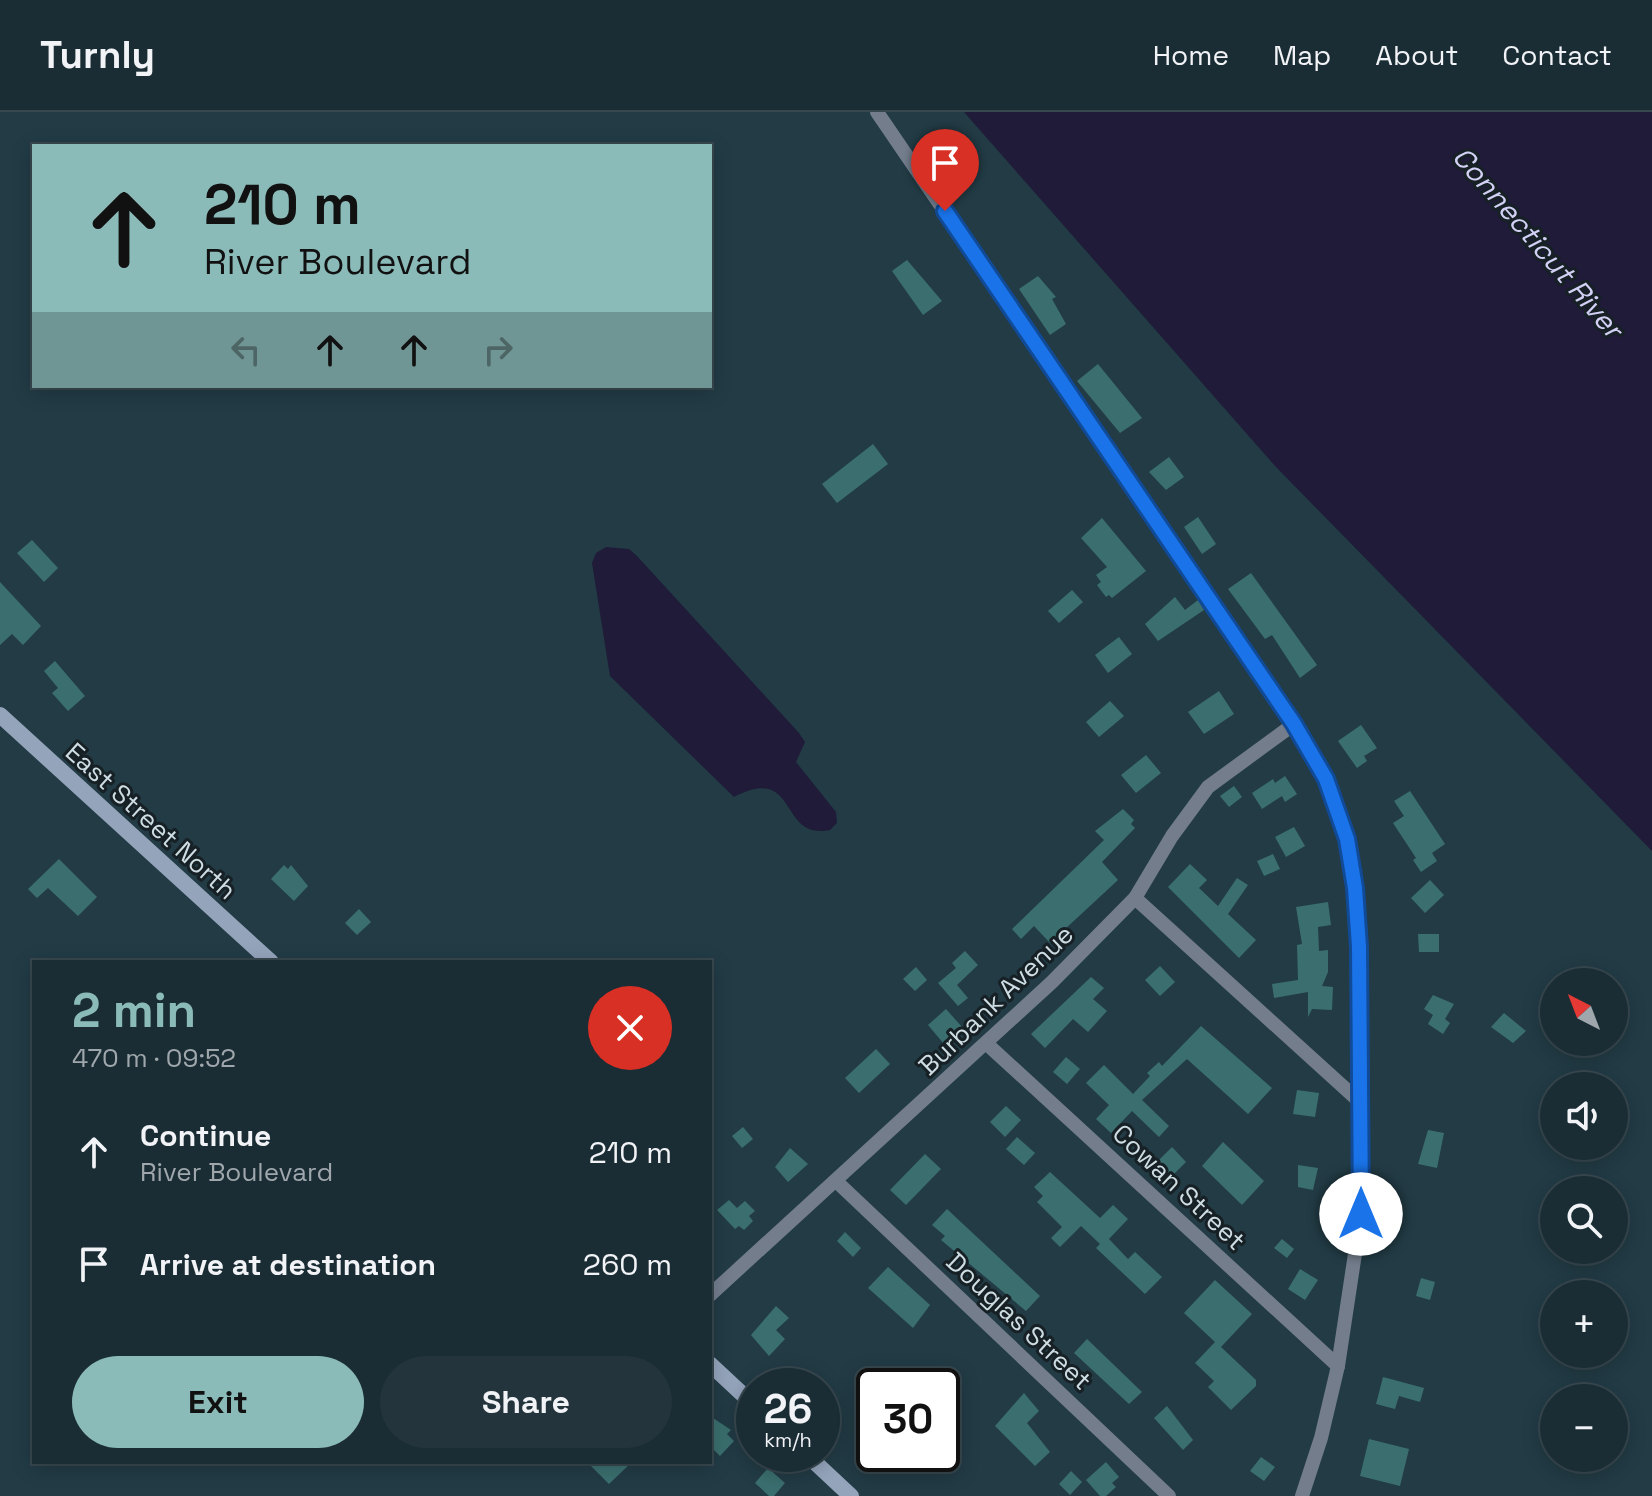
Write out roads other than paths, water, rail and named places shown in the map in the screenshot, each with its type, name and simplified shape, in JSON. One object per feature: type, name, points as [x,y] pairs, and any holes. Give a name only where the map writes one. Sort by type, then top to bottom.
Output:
[{"type":"main road","name":"East Street North","points":[[0,715],[269,960]]},
{"type":"main road","points":[[712,1366],[736,1388]]},
{"type":"main road","points":[[825,1472],[851,1496]]},
{"type":"street","points":[[877,112],[1294,724],[1326,779],[1347,839],[1359,947],[1361,1214],[1338,1366],[1321,1438],[1302,1496]]},
{"type":"street","name":"Burbank Avenue","points":[[712,1293],[987,1044],[1135,898],[1172,836],[1208,787],[1294,724]]},
{"type":"street","points":[[1135,898],[1360,1102]]},
{"type":"street","name":"Cowan Street","points":[[987,1044],[1338,1366]]},
{"type":"street","name":"Douglas Street","points":[[836,1181],[1169,1496]]},
{"type":"water","name":"Connecticut River","points":[[964,112],[1652,112],[1652,851],[1275,466]]},
{"type":"water","points":[[606,547],[629,549],[637,556],[799,733],[805,742],[796,762],[836,812],[837,823],[830,830],[813,830],[802,825],[779,795],[769,789],[755,789],[734,797],[610,676],[592,563],[596,553]]}]
